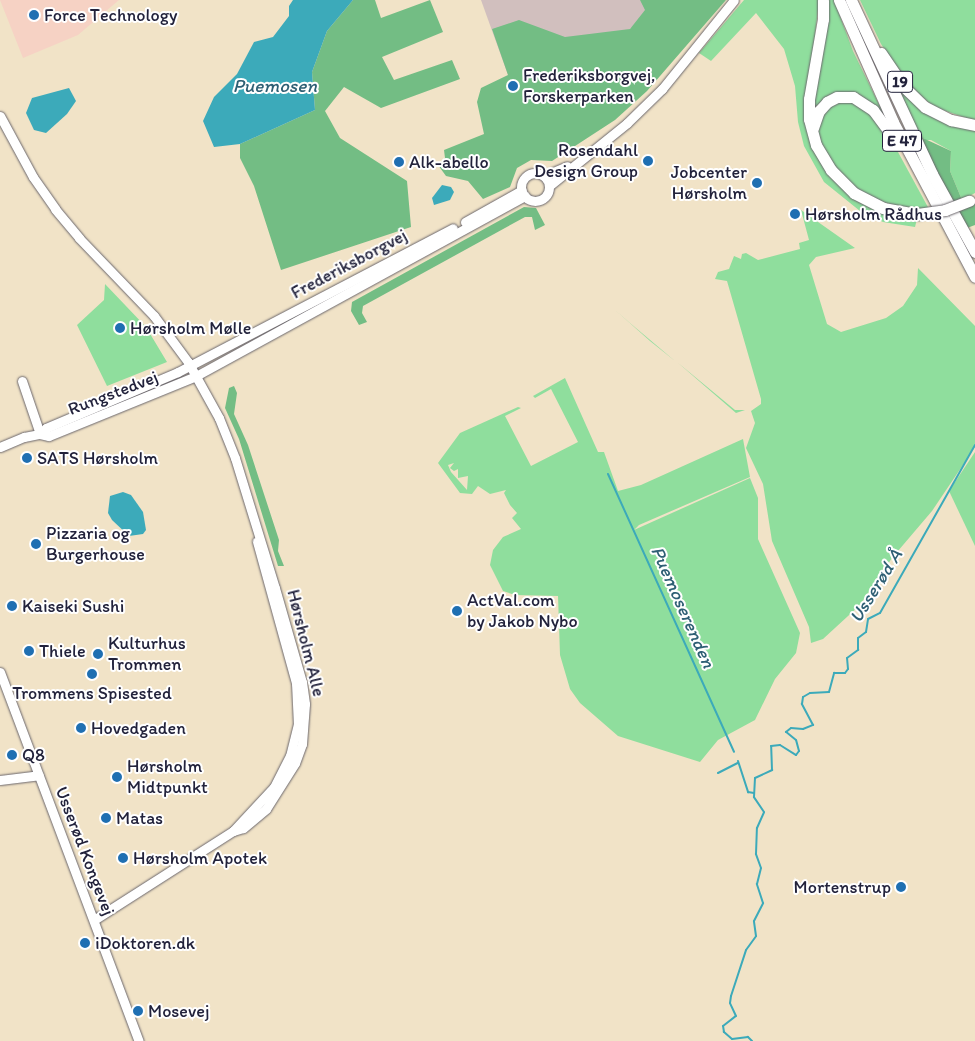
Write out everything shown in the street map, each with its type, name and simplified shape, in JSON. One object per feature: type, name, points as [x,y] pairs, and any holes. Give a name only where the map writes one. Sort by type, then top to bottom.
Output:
[{"type":"highway","points":[[823,0],[823,19],[809,99],[813,132],[830,170],[854,193],[883,208],[917,214],[946,210],[972,200]]},
{"type":"highway","name":"E 47","points":[[839,0],[919,175],[975,276]]},
{"type":"highway","name":"E 47","points":[[852,3],[932,174],[975,252]]},
{"type":"highway","name":"19","points":[[852,3],[894,75],[913,97],[937,114],[975,125]]},
{"type":"highway","points":[[813,132],[814,120],[827,102],[837,97],[862,100],[873,110],[919,175]]},
{"type":"main road","points":[[587,154],[544,176],[530,174],[523,181],[523,193],[534,201],[542,199],[550,186],[627,123],[662,89],[734,0]]},
{"type":"main road","name":"Hørsholm Alle","points":[[0,116],[55,209],[78,238],[152,313],[191,366],[235,458],[302,682],[305,724],[296,764],[278,795],[254,821],[232,831],[94,920]]},
{"type":"main road","points":[[544,176],[550,186]]},
{"type":"main road","name":"Frederiksborgvej","points":[[191,366],[523,193]]},
{"type":"main road","name":"Frederiksborgvej","points":[[196,376],[523,193]]},
{"type":"main road","points":[[196,376],[206,365],[264,333],[283,318]]},
{"type":"main road","points":[[88,420],[174,382],[191,366]]},
{"type":"main road","name":"Rungstedvej","points":[[0,448],[40,434],[46,428],[118,400],[191,366]]},
{"type":"main road","name":"Rungstedvej","points":[[40,434],[49,436],[196,376]]},
{"type":"main road","points":[[22,381],[40,434]]},
{"type":"main road","name":"Usserød Kongevej","points":[[0,672],[139,1041]]},
{"type":"main road","points":[[0,780],[39,775]]},
{"type":"shaded area","points":[[0,0],[119,0],[78,35],[23,58]]},
{"type":"shaded area","points":[[481,0],[669,0],[630,29],[508,75]]},
{"type":"green space","points":[[353,0],[375,0],[381,18],[430,0],[443,32],[382,57],[394,80],[452,60],[460,79],[381,108],[344,87],[325,111],[340,138],[407,181],[411,227],[281,270],[254,186],[240,158],[240,144],[315,110],[312,72],[327,31]]},
{"type":"green space","points":[[640,0],[726,0],[647,91],[615,120],[552,161],[531,160],[517,168],[510,187],[483,199],[468,181],[446,176],[438,165],[445,158],[444,150],[484,134],[477,102],[481,88],[508,75],[492,29],[519,20],[565,37],[630,29],[645,10]]},
{"type":"green space","points":[[744,0],[819,0],[813,54],[815,153],[830,177],[853,198],[878,212],[917,219],[915,227],[883,222],[860,211],[824,182],[804,146],[798,122],[795,86],[784,49],[756,13],[711,61],[699,53]]},
{"type":"green space","points":[[827,0],[834,0],[853,51],[892,131],[873,105],[856,93],[842,92],[812,108]]},
{"type":"green space","points":[[860,0],[975,0],[975,121],[934,107],[909,86],[881,44]]},
{"type":"green space","points":[[888,72],[908,97],[975,129],[975,193],[962,200],[950,171],[951,151],[931,140],[921,140]]},
{"type":"green space","points":[[842,100],[863,105],[892,141],[929,209],[910,209],[871,199],[846,182],[824,152],[818,132],[824,109]]},
{"type":"green space","points":[[925,139],[951,151],[950,171],[962,200],[952,203],[921,140]]},
{"type":"green space","points":[[975,204],[975,225],[967,228],[958,212]]},
{"type":"green space","points":[[524,207],[536,208],[545,225],[535,230],[532,217],[525,217],[363,306],[362,313],[367,322],[359,325],[351,311],[352,302]]},
{"type":"green space","points":[[801,210],[855,248],[816,257],[809,265],[827,324],[841,332],[886,318],[903,306],[917,285],[918,268],[975,326],[975,447],[932,511],[892,558],[860,605],[823,639],[811,643],[809,627],[772,541],[763,484],[746,448],[755,423],[751,411],[761,404],[761,399],[727,281],[715,279],[718,272],[729,269],[734,256],[741,259],[742,254],[746,253],[758,260],[800,249],[799,243],[809,240]]},
{"type":"green space","points":[[105,284],[146,327],[167,362],[107,386],[77,325],[104,300]]},
{"type":"green space","points":[[614,309],[630,323],[675,361],[650,341]]},
{"type":"green space","points":[[677,362],[735,410],[745,410],[736,413]]},
{"type":"green space","points":[[565,378],[598,452],[604,452],[618,491],[641,485],[743,439],[750,477],[639,525],[634,530],[750,478],[758,498],[758,539],[800,633],[796,653],[775,679],[755,720],[718,740],[700,762],[618,736],[580,703],[570,689],[560,655],[558,596],[515,595],[503,591],[490,565],[493,550],[503,537],[521,529],[512,518],[517,513],[510,505],[504,493],[506,490],[490,494],[478,486],[472,494],[460,493],[438,463],[460,433],[518,407],[521,408],[505,416],[531,466],[578,442],[551,389],[535,398],[533,396]],"holes":[[[454,463],[450,468],[454,471],[458,469],[458,478],[468,476],[467,490],[451,472],[448,465]]]},
{"type":"green space","points":[[234,386],[237,393],[234,414],[248,445],[279,540],[278,551],[284,566],[278,566],[239,439],[225,408],[229,388]]},
{"type":"green space","points":[[975,452],[975,546],[949,491]]},
{"type":"water","name":"Puemosen","points":[[293,0],[353,0],[327,31],[312,72],[315,110],[240,144],[214,147],[203,121],[214,97],[237,74],[254,42],[273,37],[289,16],[289,6]]},
{"type":"water","points":[[69,88],[76,101],[67,114],[46,133],[34,130],[26,113],[32,98]]},
{"type":"water","points":[[442,185],[451,187],[454,192],[450,200],[434,205],[432,198]]},
{"type":"water","points":[[123,492],[131,495],[143,512],[146,530],[143,534],[129,536],[112,520],[108,513],[110,496]]},
{"type":"waterway","name":"Usserød Å","points":[[752,1041],[748,1037],[732,1039],[724,1032],[723,1026],[736,1016],[730,1003],[731,996],[746,950],[756,936],[754,921],[763,903],[757,884],[761,868],[756,854],[757,828],[764,812],[754,797],[755,778],[772,770],[771,746],[780,745],[796,755],[799,751],[796,740],[786,732],[791,728],[803,729],[813,725],[802,704],[803,697],[810,693],[829,692],[834,673],[845,673],[848,669],[847,658],[858,650],[858,638],[866,632],[868,619],[880,613],[975,445]]},
{"type":"waterway","name":"Puemoserenden","points":[[608,474],[734,752]]},
{"type":"waterway","name":"Puemoserenden","points":[[738,761],[748,792],[754,793]]},
{"type":"waterway","points":[[718,773],[738,763]]},
{"type":"place","name":"Force Technology","points":[[34,15]]},
{"type":"place","name":"Frederiksborgvej, Forskerparken","points":[[513,86]]},
{"type":"place","name":"Rosendahl Design Group","points":[[648,161]]},
{"type":"place","name":"Alk-abello","points":[[399,162]]},
{"type":"place","name":"Jobcenter Hørsholm","points":[[757,183]]},
{"type":"place","name":"Hørsholm Rådhus","points":[[795,214]]},
{"type":"place","name":"Hørsholm Mølle","points":[[120,328]]},
{"type":"place","name":"SATS Hørsholm","points":[[27,458]]},
{"type":"place","name":"Pizzaria og Burgerhouse","points":[[36,544]]},
{"type":"place","name":"Kaiseki Sushi","points":[[12,606]]},
{"type":"place","name":"ActVal.com by Jakob Nybo","points":[[457,611]]},
{"type":"place","name":"Thiele","points":[[29,651]]},
{"type":"place","name":"Kulturhus Trommen","points":[[98,654]]},
{"type":"place","name":"Trommens Spisested","points":[[92,674]]},
{"type":"place","name":"Hovedgaden","points":[[81,728]]},
{"type":"place","name":"Q8","points":[[12,755]]},
{"type":"place","name":"Hørsholm Midtpunkt","points":[[117,777]]},
{"type":"place","name":"Matas","points":[[106,818]]},
{"type":"place","name":"Hørsholm Apotek","points":[[123,858]]},
{"type":"place","name":"Mortenstrup","points":[[901,887]]},
{"type":"place","name":"iDoktoren.dk","points":[[85,943]]},
{"type":"place","name":"Mosevej","points":[[138,1011]]}]
